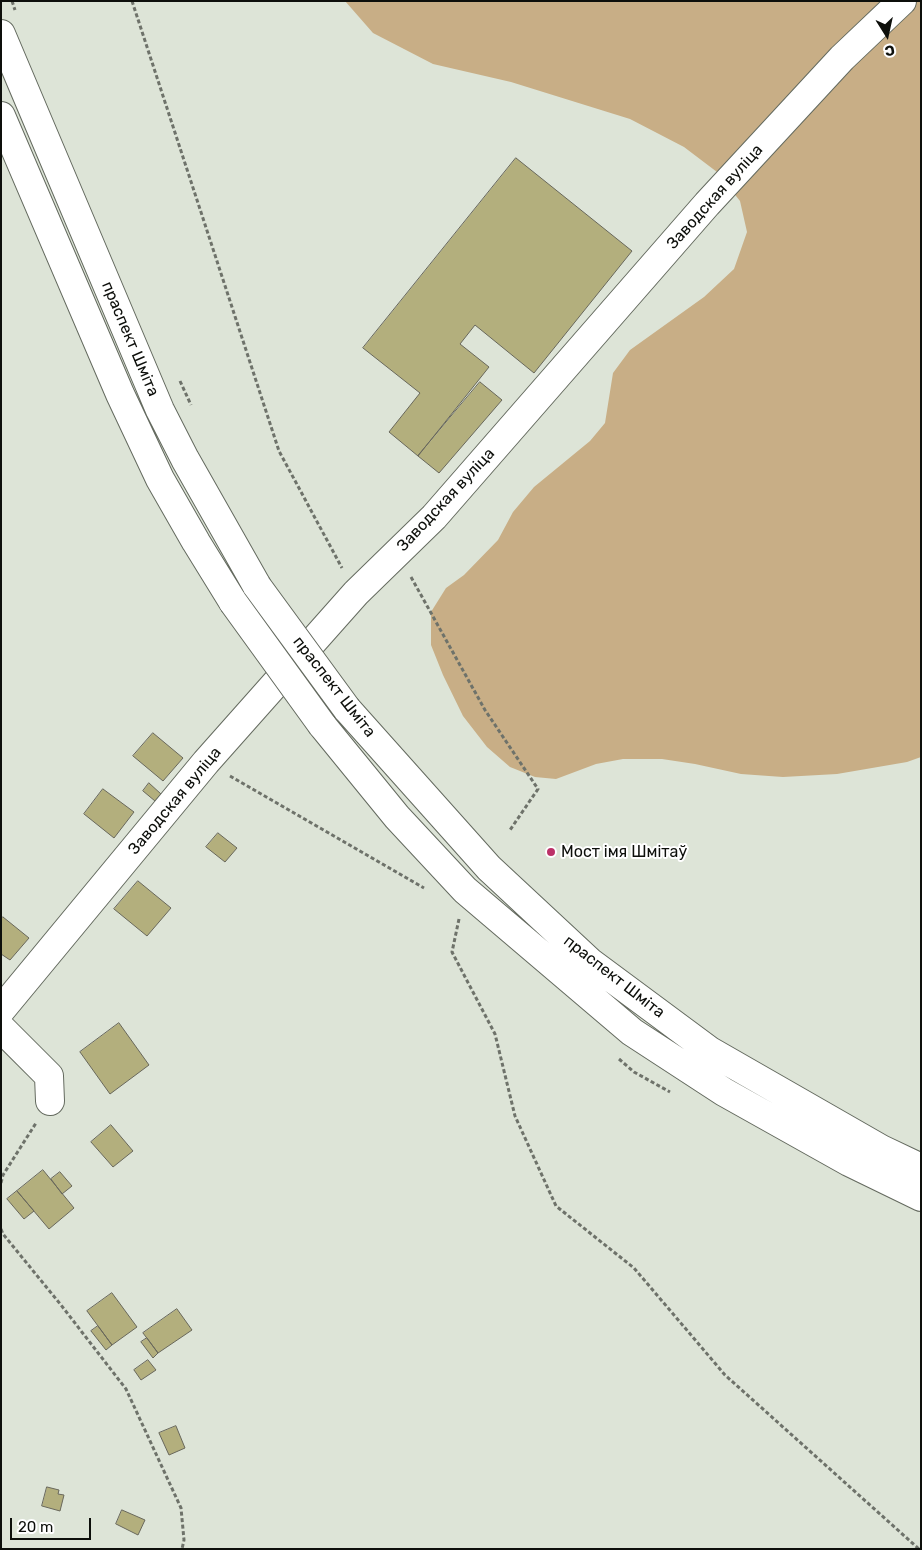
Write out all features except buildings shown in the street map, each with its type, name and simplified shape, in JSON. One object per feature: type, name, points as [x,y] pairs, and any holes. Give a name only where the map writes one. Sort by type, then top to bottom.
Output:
[{"type":"main road","name":"Заводская вуліца","points":[[1,1010],[206,762],[356,593],[434,517],[707,204],[842,58],[902,1]]},
{"type":"main road","name":"праспект Шміта","points":[[1,34],[160,410],[257,586],[347,709],[489,868],[590,962],[710,1051],[881,1149],[921,1168]]},
{"type":"main road","name":"праспект Шміта","points":[[1,116],[120,394],[160,479],[233,602],[322,725],[397,817],[465,890],[632,1032],[724,1092],[849,1162],[921,1197]]},
{"type":"main road","points":[[1,1028],[49,1076],[50,1101]]},
{"type":"path","points":[[132,1],[279,450],[356,593]]},
{"type":"path","points":[[398,552],[485,710],[538,789],[510,830]]},
{"type":"path","points":[[206,762],[431,892]]},
{"type":"path","points":[[460,916],[452,952],[496,1034],[515,1116],[556,1206],[634,1268],[725,1375],[918,1549]]},
{"type":"path","points":[[1,1183],[3,1175],[50,1101]]},
{"type":"path","points":[[1,1229],[3,1234],[126,1389],[181,1508],[184,1540],[182,1549]]},
{"type":"shaded area","points":[[345,1],[921,1],[921,757],[907,762],[837,774],[783,777],[741,774],[662,759],[623,759],[596,764],[556,779],[535,777],[510,767],[487,747],[463,716],[431,645],[431,612],[446,588],[464,575],[498,540],[513,512],[534,487],[590,441],[605,423],[613,373],[630,350],[704,297],[734,269],[747,232],[740,201],[717,172],[684,147],[630,119],[511,82],[433,64],[373,33]]},
{"type":"place","name":"Мост імя Шмітаў","points":[[551,852]]}]
